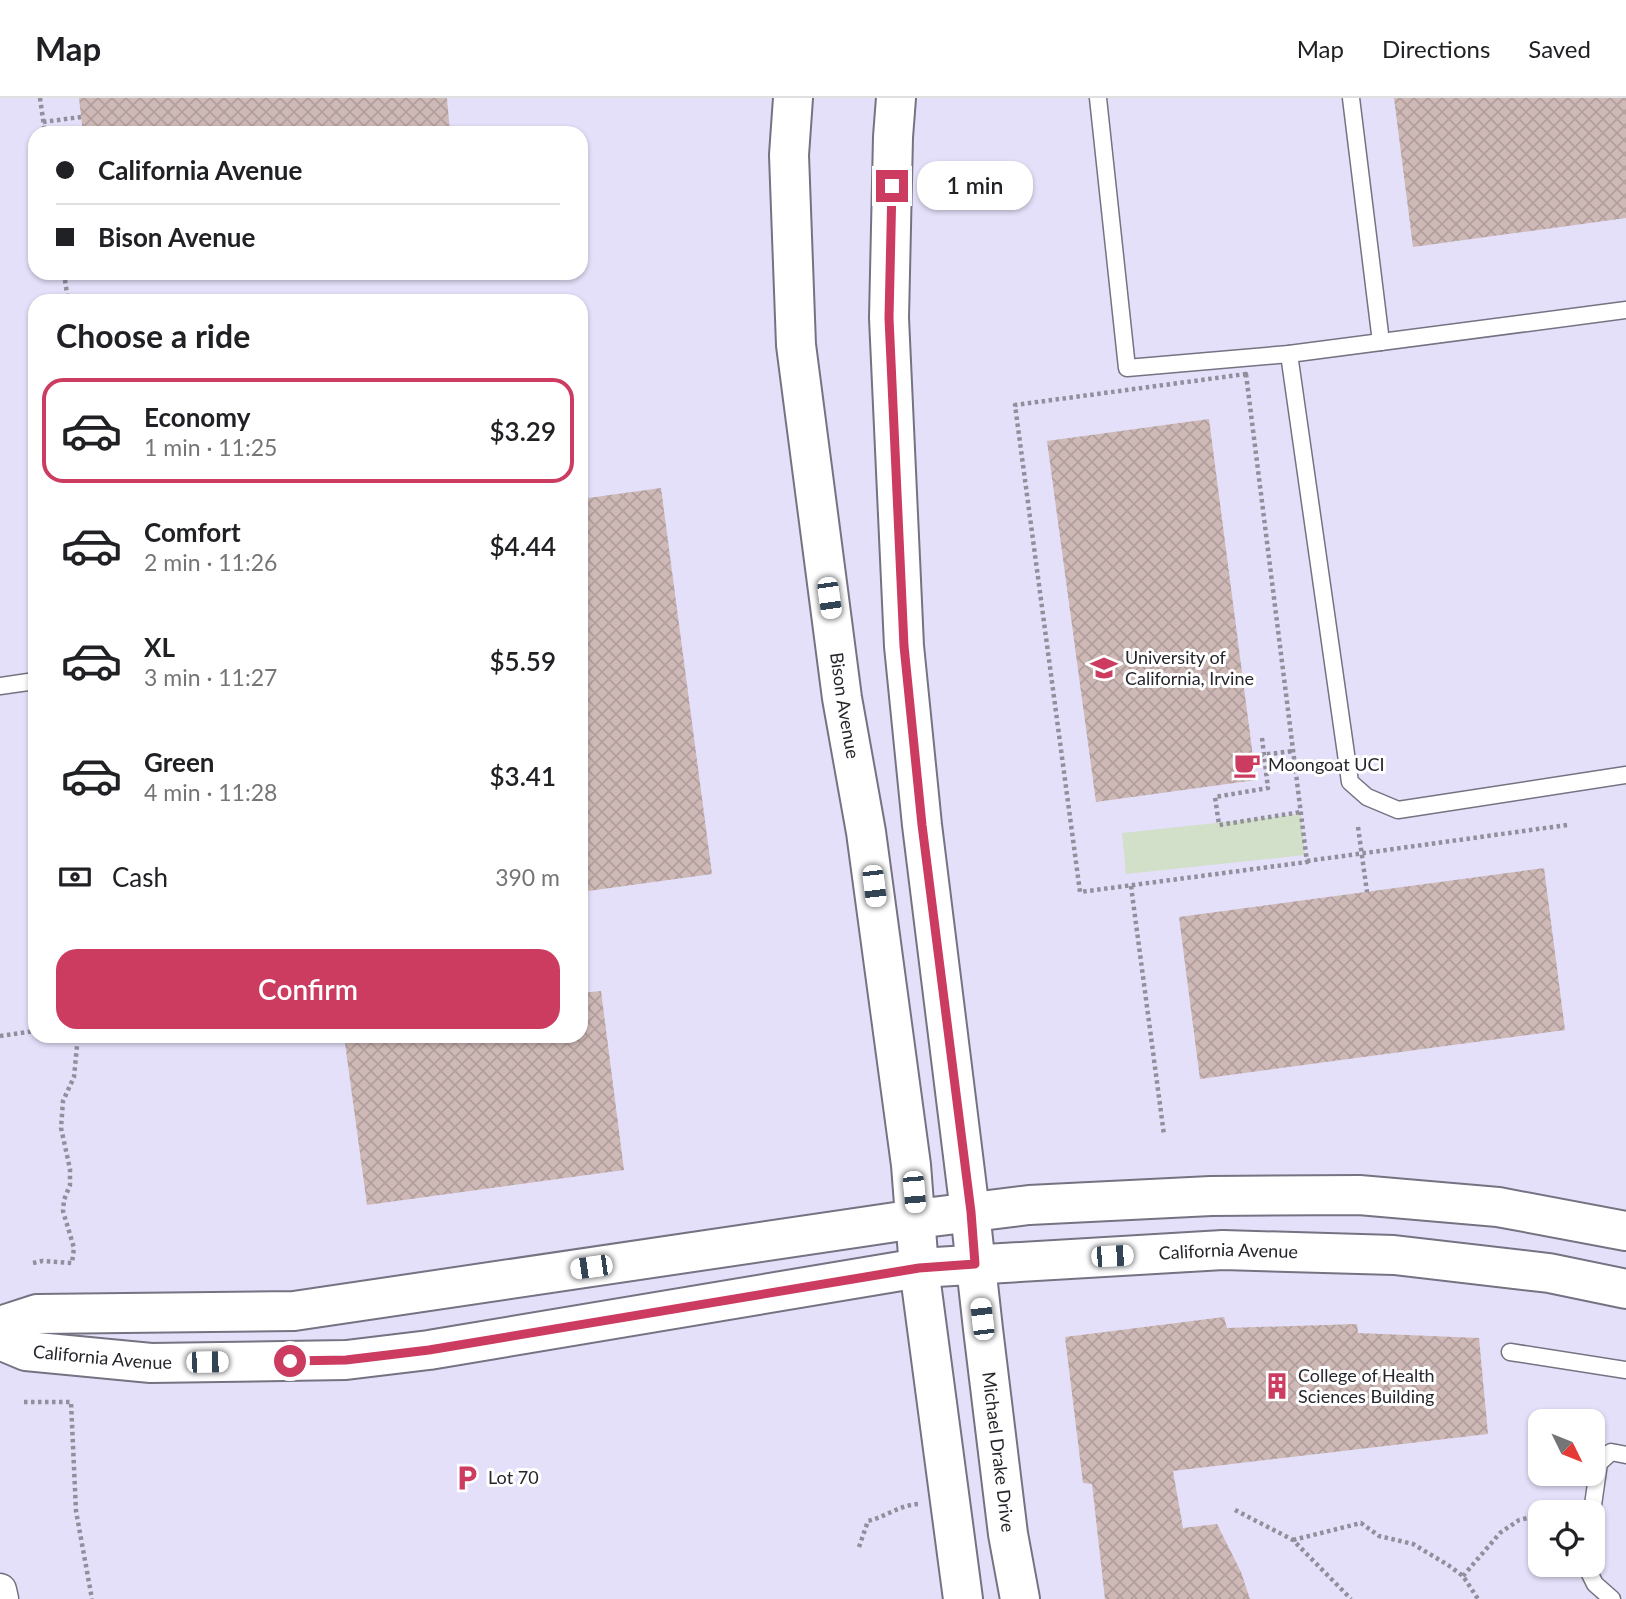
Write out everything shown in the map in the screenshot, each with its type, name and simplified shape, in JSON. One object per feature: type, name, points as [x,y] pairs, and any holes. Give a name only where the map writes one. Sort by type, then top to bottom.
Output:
[{"type":"street","name":"Bison Avenue","points":[[793,98],[789,155],[796,345],[842,698],[866,832],[911,1165],[919,1268]]},
{"type":"street","points":[[896,98],[889,318],[904,646],[922,825],[971,1212],[975,1264]]},
{"type":"street","name":"California Avenue","points":[[0,1326],[37,1314],[294,1311],[916,1219],[1029,1205],[1211,1196],[1359,1195],[1498,1207],[1626,1231]]},
{"type":"street","name":"California Avenue","points":[[0,1340],[26,1351],[151,1363],[346,1360],[429,1350],[919,1268],[1223,1250],[1394,1255],[1549,1273],[1626,1289]]},
{"type":"street","name":"Michael Drake Drive","points":[[975,1264],[1008,1534],[1020,1599]]},
{"type":"street","points":[[919,1268],[963,1599]]},
{"type":"street","points":[[0,1590],[2,1599]]},
{"type":"lane","points":[[1098,98],[1127,369],[1289,354],[1626,310]]},
{"type":"lane","points":[[1351,98],[1381,342]]},
{"type":"lane","points":[[1289,354],[1350,782],[1367,797],[1398,810],[1626,775]]},
{"type":"lane","points":[[0,686],[28,682]]},
{"type":"lane","points":[[1510,1352],[1626,1370]]},
{"type":"lane","points":[[1594,1500],[1599,1463],[1611,1452],[1626,1455]]},
{"type":"lane","points":[[1592,1577],[1595,1584],[1612,1599]]},
{"type":"path","points":[[40,98],[44,126]]},
{"type":"path","points":[[43,122],[81,117]]},
{"type":"path","points":[[1307,861],[1246,374],[1015,405],[1080,892],[1131,886],[1307,861],[1362,853],[1567,824]]},
{"type":"path","points":[[1262,738],[1268,788],[1215,797],[1219,825],[1301,812]]},
{"type":"path","points":[[1253,756],[1293,751]]},
{"type":"path","points":[[1358,827],[1367,892]]},
{"type":"path","points":[[1131,886],[1164,1135]]},
{"type":"path","points":[[0,1037],[28,1032]]},
{"type":"path","points":[[33,1263],[72,1263],[74,1248],[63,1211],[70,1185],[70,1168],[61,1128],[63,1101],[74,1077],[76,1043]]},
{"type":"path","points":[[23,1402],[71,1402],[76,1511],[92,1599]]},
{"type":"path","points":[[859,1547],[868,1521],[887,1516],[904,1505],[926,1503]]},
{"type":"path","points":[[1236,1510],[1293,1540],[1351,1599]]},
{"type":"path","points":[[1463,1576],[1487,1552],[1500,1533],[1519,1520],[1528,1518]]},
{"type":"path","points":[[1293,1540],[1362,1523],[1379,1536],[1413,1544],[1448,1564],[1463,1576],[1478,1599]]},
{"type":"shaded area","name":"University of California, Irvine","points":[[0,98],[1626,98],[1626,1599],[0,1599]]},
{"type":"green space","points":[[1301,814],[1305,855],[1126,874],[1122,833]]},
{"type":"building","points":[[79,98],[447,98],[449,126],[82,126]]},
{"type":"building","points":[[1394,98],[1626,98],[1626,218],[1413,247]]},
{"type":"building","points":[[1209,419],[1256,780],[1096,802],[1047,441]]},
{"type":"building","points":[[661,488],[712,874],[588,891],[588,498]]},
{"type":"building","points":[[1544,868],[1565,1030],[1200,1079],[1179,917]]},
{"type":"building","points":[[601,991],[624,1170],[367,1205],[345,1043],[588,1043],[588,992]]},
{"type":"building","name":"College of Health Sciences Building","points":[[1224,1317],[1227,1328],[1357,1324],[1358,1333],[1479,1338],[1488,1434],[1173,1471],[1183,1528],[1217,1524],[1241,1572],[1250,1599],[1105,1599],[1092,1484],[1083,1483],[1065,1337]]},
{"type":"place","name":"University of California, Irvine","points":[[1104,668]]},
{"type":"place","name":"Moongoat UCI","points":[[1247,765]]},
{"type":"place","name":"College of Health Sciences Building","points":[[1277,1386]]},
{"type":"place","name":"Lot 70","points":[[467,1478]]},
{"type":"route","points":[[290,1361],[346,1360],[429,1350],[919,1268],[975,1264],[971,1212],[922,825],[904,646],[889,318],[892,186]]}]
